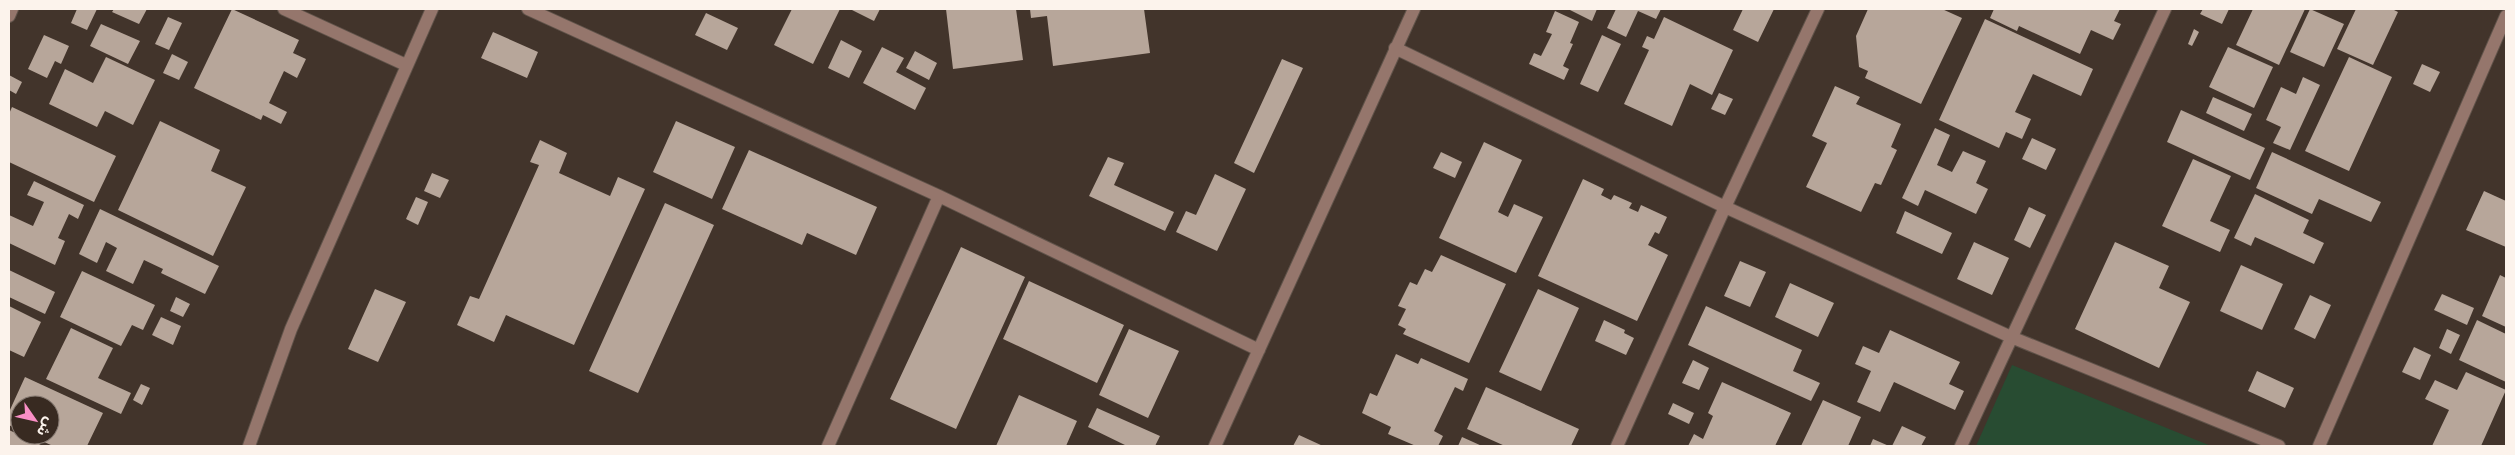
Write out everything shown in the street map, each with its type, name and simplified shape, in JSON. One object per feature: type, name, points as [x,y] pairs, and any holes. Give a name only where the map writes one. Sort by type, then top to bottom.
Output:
[{"type":"street","points":[[9,16],[12,9]]},
{"type":"street","points":[[284,9],[406,65]]},
{"type":"street","points":[[249,446],[291,329],[432,9]]},
{"type":"street","points":[[528,9],[939,196],[1259,350]]},
{"type":"street","points":[[1216,446],[1414,9]]},
{"type":"street","points":[[1618,446],[1725,207],[1818,9]]},
{"type":"street","points":[[1961,446],[2165,9]]},
{"type":"street","points":[[2318,446],[2506,16]]},
{"type":"street","points":[[1395,48],[1725,207],[2012,337],[2279,446]]},
{"type":"street","points":[[828,446],[939,196]]},
{"type":"green space","points":[[2012,365],[2211,446],[1976,446]]},
{"type":"building","points":[[77,9],[97,9],[87,30],[71,23]]},
{"type":"building","points":[[114,9],[147,9],[139,24],[112,12]]},
{"type":"building","points":[[232,9],[299,40],[293,53],[306,59],[297,78],[284,71],[269,103],[287,112],[281,124],[263,115],[261,120],[194,88]]},
{"type":"building","points":[[792,9],[840,9],[813,64],[774,45]]},
{"type":"building","points":[[850,9],[880,9],[874,21]]},
{"type":"building","points":[[946,9],[1016,9],[1023,60],[953,69]]},
{"type":"building","points":[[1030,9],[1144,9],[1150,53],[1053,66],[1047,16],[1031,18]]},
{"type":"building","points":[[1568,9],[1597,9],[1592,21]]},
{"type":"building","points":[[1616,9],[1661,9],[1656,19],[1638,11],[1626,37],[1607,28]]},
{"type":"building","points":[[1743,9],[1774,9],[1758,42],[1733,30]]},
{"type":"building","points":[[1868,9],[1942,9],[1962,18],[1921,104],[1865,78],[1868,71],[1859,67],[1856,36]]},
{"type":"building","points":[[1994,9],[2120,9],[2114,21],[2121,24],[2113,40],[2091,30],[2080,54],[2019,26],[2017,31],[1990,18]]},
{"type":"building","points":[[2203,9],[2229,9],[2222,24],[2200,14]]},
{"type":"building","points":[[2253,9],[2305,9],[2279,65],[2236,45]]},
{"type":"building","points":[[2310,9],[2344,24],[2324,67],[2290,52]]},
{"type":"building","points":[[2356,9],[2392,9],[2398,12],[2373,65],[2337,49]]},
{"type":"building","points":[[1555,11],[1579,22],[1570,43],[1573,44],[1563,66],[1569,69],[1564,80],[1529,64],[1534,53],[1541,56],[1552,34],[1546,32]]},
{"type":"building","points":[[706,13],[738,28],[727,50],[695,35]]},
{"type":"building","points":[[168,17],[182,23],[169,50],[155,44]]},
{"type":"building","points":[[1664,17],[1733,50],[1712,95],[1690,84],[1672,126],[1624,104],[1649,50],[1642,47],[1647,36],[1654,39]]},
{"type":"building","points":[[1985,19],[2093,69],[2081,96],[2033,74],[2015,112],[2031,119],[2022,139],[2006,132],[1999,148],[1939,120]]},
{"type":"building","points":[[101,24],[140,41],[128,64],[90,46]]},
{"type":"building","points":[[2194,29],[2199,32],[2192,46],[2188,44]]},
{"type":"building","points":[[493,32],[538,52],[527,78],[481,58]]},
{"type":"building","points":[[44,35],[69,46],[61,64],[55,61],[47,78],[28,69]]},
{"type":"building","points":[[1602,35],[1621,44],[1598,92],[1580,84]]},
{"type":"building","points":[[841,40],[862,51],[849,78],[828,68]]},
{"type":"building","points":[[882,47],[904,58],[896,72],[926,88],[915,110],[863,83]]},
{"type":"building","points":[[2228,47],[2273,67],[2254,108],[2209,87]]},
{"type":"building","points":[[915,51],[937,63],[929,80],[906,68]]},
{"type":"building","points":[[172,54],[188,62],[179,80],[163,73]]},
{"type":"building","points":[[106,57],[155,80],[133,125],[105,111],[97,127],[49,104],[65,69],[93,83]]},
{"type":"building","points":[[2349,57],[2392,77],[2349,171],[2305,151]]},
{"type":"building","points":[[1282,59],[1303,68],[1254,173],[1234,163]]},
{"type":"building","points":[[2422,64],[2440,72],[2430,92],[2413,84]]},
{"type":"building","points":[[9,75],[22,82],[16,94],[9,90]]},
{"type":"building","points":[[2303,77],[2320,85],[2290,150],[2273,143],[2281,127],[2266,120],[2281,87],[2296,94]]},
{"type":"building","points":[[1835,86],[1860,97],[1856,104],[1901,124],[1891,147],[1897,150],[1881,185],[1875,183],[1861,212],[1806,187],[1827,143],[1812,136]]},
{"type":"building","points":[[1719,93],[1733,99],[1725,115],[1711,109]]},
{"type":"building","points":[[2213,97],[2252,114],[2244,131],[2206,113]]},
{"type":"building","points":[[12,107],[116,156],[94,202],[9,162],[9,114]]},
{"type":"building","points":[[2181,110],[2265,148],[2250,180],[2167,142]]},
{"type":"building","points":[[160,121],[220,150],[211,171],[246,187],[213,256],[118,210]]},
{"type":"building","points":[[676,121],[735,147],[712,199],[653,172]]},
{"type":"building","points":[[1935,128],[1950,135],[1937,165],[1952,172],[1963,151],[1986,161],[1976,183],[1988,189],[1976,214],[1925,190],[1918,206],[1902,198]]},
{"type":"building","points":[[2032,138],[2056,149],[2046,170],[2022,159]]},
{"type":"building","points":[[540,140],[567,153],[559,173],[610,196],[618,177],[645,189],[574,345],[506,315],[494,342],[457,325],[470,296],[479,299],[539,165],[530,162]]},
{"type":"building","points":[[1484,142],[1522,160],[1498,212],[1508,217],[1514,204],[1543,217],[1516,273],[1439,238]]},
{"type":"building","points":[[749,150],[877,207],[856,255],[807,233],[802,245],[722,209]]},
{"type":"building","points":[[1441,152],[1462,162],[1455,178],[1433,168]]},
{"type":"building","points":[[2272,152],[2381,202],[2371,222],[2319,199],[2312,214],[2256,188]]},
{"type":"building","points":[[1108,157],[1124,163],[1114,185],[1174,212],[1165,231],[1089,196]]},
{"type":"building","points":[[2193,159],[2231,176],[2210,221],[2230,230],[2220,252],[2162,226]]},
{"type":"building","points":[[432,173],[449,180],[440,198],[424,191]]},
{"type":"building","points":[[1215,174],[1246,189],[1217,251],[1176,232],[1186,211],[1196,215]]},
{"type":"building","points":[[1583,179],[1604,189],[1601,195],[1611,200],[1614,195],[1632,203],[1629,208],[1638,212],[1641,205],[1667,217],[1659,234],[1655,232],[1648,245],[1668,255],[1637,321],[1538,276]]},
{"type":"building","points":[[34,181],[84,205],[78,219],[69,214],[58,238],[65,241],[55,265],[9,243],[9,215],[33,226],[44,202],[27,195]]},
{"type":"building","points":[[2484,191],[2506,201],[2506,247],[2466,230]]},
{"type":"building","points":[[2255,194],[2309,220],[2303,233],[2324,243],[2314,264],[2255,237],[2251,246],[2234,238]]},
{"type":"building","points":[[416,197],[428,202],[418,225],[406,219]]},
{"type":"building","points":[[665,203],[714,225],[638,393],[589,371]]},
{"type":"building","points":[[2029,207],[2046,215],[2030,248],[2014,240]]},
{"type":"building","points":[[100,209],[219,266],[205,294],[161,273],[163,269],[144,260],[133,284],[106,271],[117,248],[106,242],[97,263],[79,254]]},
{"type":"building","points":[[1905,211],[1952,233],[1942,254],[1896,233]]},
{"type":"building","points":[[1974,242],[2009,258],[1992,295],[1957,279]]},
{"type":"building","points":[[2115,242],[2169,266],[2159,288],[2190,302],[2159,368],[2075,329]]},
{"type":"building","points":[[961,247],[1025,277],[956,429],[890,399]]},
{"type":"building","points":[[1441,255],[1506,284],[1469,363],[1403,334],[1406,329],[1398,325],[1406,309],[1398,306],[1410,282],[1417,285],[1425,269],[1432,272]]},
{"type":"building","points":[[1740,261],[1766,272],[1750,307],[1724,296]]},
{"type":"building","points":[[2241,265],[2283,284],[2262,330],[2220,311]]},
{"type":"building","points":[[9,270],[55,292],[45,314],[9,297]]},
{"type":"building","points":[[82,271],[155,305],[143,330],[132,325],[121,346],[60,317]]},
{"type":"building","points":[[2500,275],[2506,278],[2506,327],[2482,316]]},
{"type":"building","points":[[1029,281],[1124,325],[1097,383],[1003,339]]},
{"type":"building","points":[[1790,283],[1834,303],[1818,337],[1775,317]]},
{"type":"building","points":[[375,289],[406,302],[378,362],[348,349]]},
{"type":"building","points":[[1538,289],[1579,308],[1541,391],[1499,372]]},
{"type":"building","points":[[2442,294],[2474,308],[2467,325],[2434,310]]},
{"type":"building","points":[[2310,295],[2331,305],[2315,339],[2294,329]]},
{"type":"building","points":[[176,297],[190,304],[183,317],[170,311]]},
{"type":"building","points":[[9,306],[41,322],[24,357],[9,350]]},
{"type":"building","points":[[1706,306],[1802,350],[1793,371],[1820,383],[1811,401],[1688,345]]},
{"type":"building","points":[[161,317],[181,326],[173,345],[152,335]]},
{"type":"building","points":[[1604,320],[1625,330],[1624,333],[1634,338],[1626,355],[1595,341]]},
{"type":"building","points":[[2477,320],[2506,334],[2506,382],[2459,360]]},
{"type":"building","points":[[71,328],[113,348],[98,378],[131,393],[121,414],[46,379]]},
{"type":"building","points":[[1129,329],[1179,351],[1148,418],[1099,395]]},
{"type":"building","points":[[2447,329],[2460,335],[2451,354],[2439,348]]},
{"type":"building","points":[[1890,330],[1960,362],[1949,384],[1964,391],[1955,410],[1894,382],[1880,412],[1857,402],[1871,371],[1855,364],[1863,346],[1879,353]]},
{"type":"building","points":[[2414,347],[2431,355],[2420,380],[2402,372]]},
{"type":"building","points":[[1396,354],[1418,364],[1421,358],[1468,379],[1463,391],[1455,387],[1434,431],[1443,436],[1438,446],[1416,446],[1388,434],[1391,427],[1362,413],[1370,393],[1377,396]]},
{"type":"building","points":[[1693,360],[1709,368],[1699,390],[1682,383]]},
{"type":"building","points":[[2257,371],[2294,388],[2285,408],[2248,391]]},
{"type":"building","points":[[2466,372],[2506,390],[2481,446],[2432,446],[2449,410],[2425,399],[2435,380],[2457,390]]},
{"type":"building","points":[[25,377],[103,413],[87,446],[53,446],[51,445],[60,445],[60,395],[17,395]]},
{"type":"building","points":[[1722,382],[1791,413],[1775,446],[1688,446],[1694,434],[1703,439],[1713,416],[1708,413]]},
{"type":"building","points":[[141,384],[150,388],[142,405],[133,400]]},
{"type":"building","points":[[1486,387],[1579,429],[1571,446],[1505,446],[1467,429]]},
{"type":"building","points":[[1019,395],[1077,421],[1066,446],[996,446]]},
{"type":"building","points":[[1823,400],[1861,417],[1848,446],[1801,446]]},
{"type":"building","points":[[1673,403],[1694,413],[1689,424],[1668,414]]},
{"type":"building","points":[[1097,408],[1160,436],[1155,446],[1127,446],[1088,427]]},
{"type":"building","points":[[1902,426],[1926,437],[1921,446],[1892,446]]},
{"type":"building","points":[[9,430],[10,445],[43,446],[9,446]]},
{"type":"building","points":[[1299,435],[1323,446],[1293,446]]},
{"type":"building","points":[[1462,437],[1482,446],[1458,446]]},
{"type":"building","points":[[1873,439],[1889,446],[1870,446]]}]
